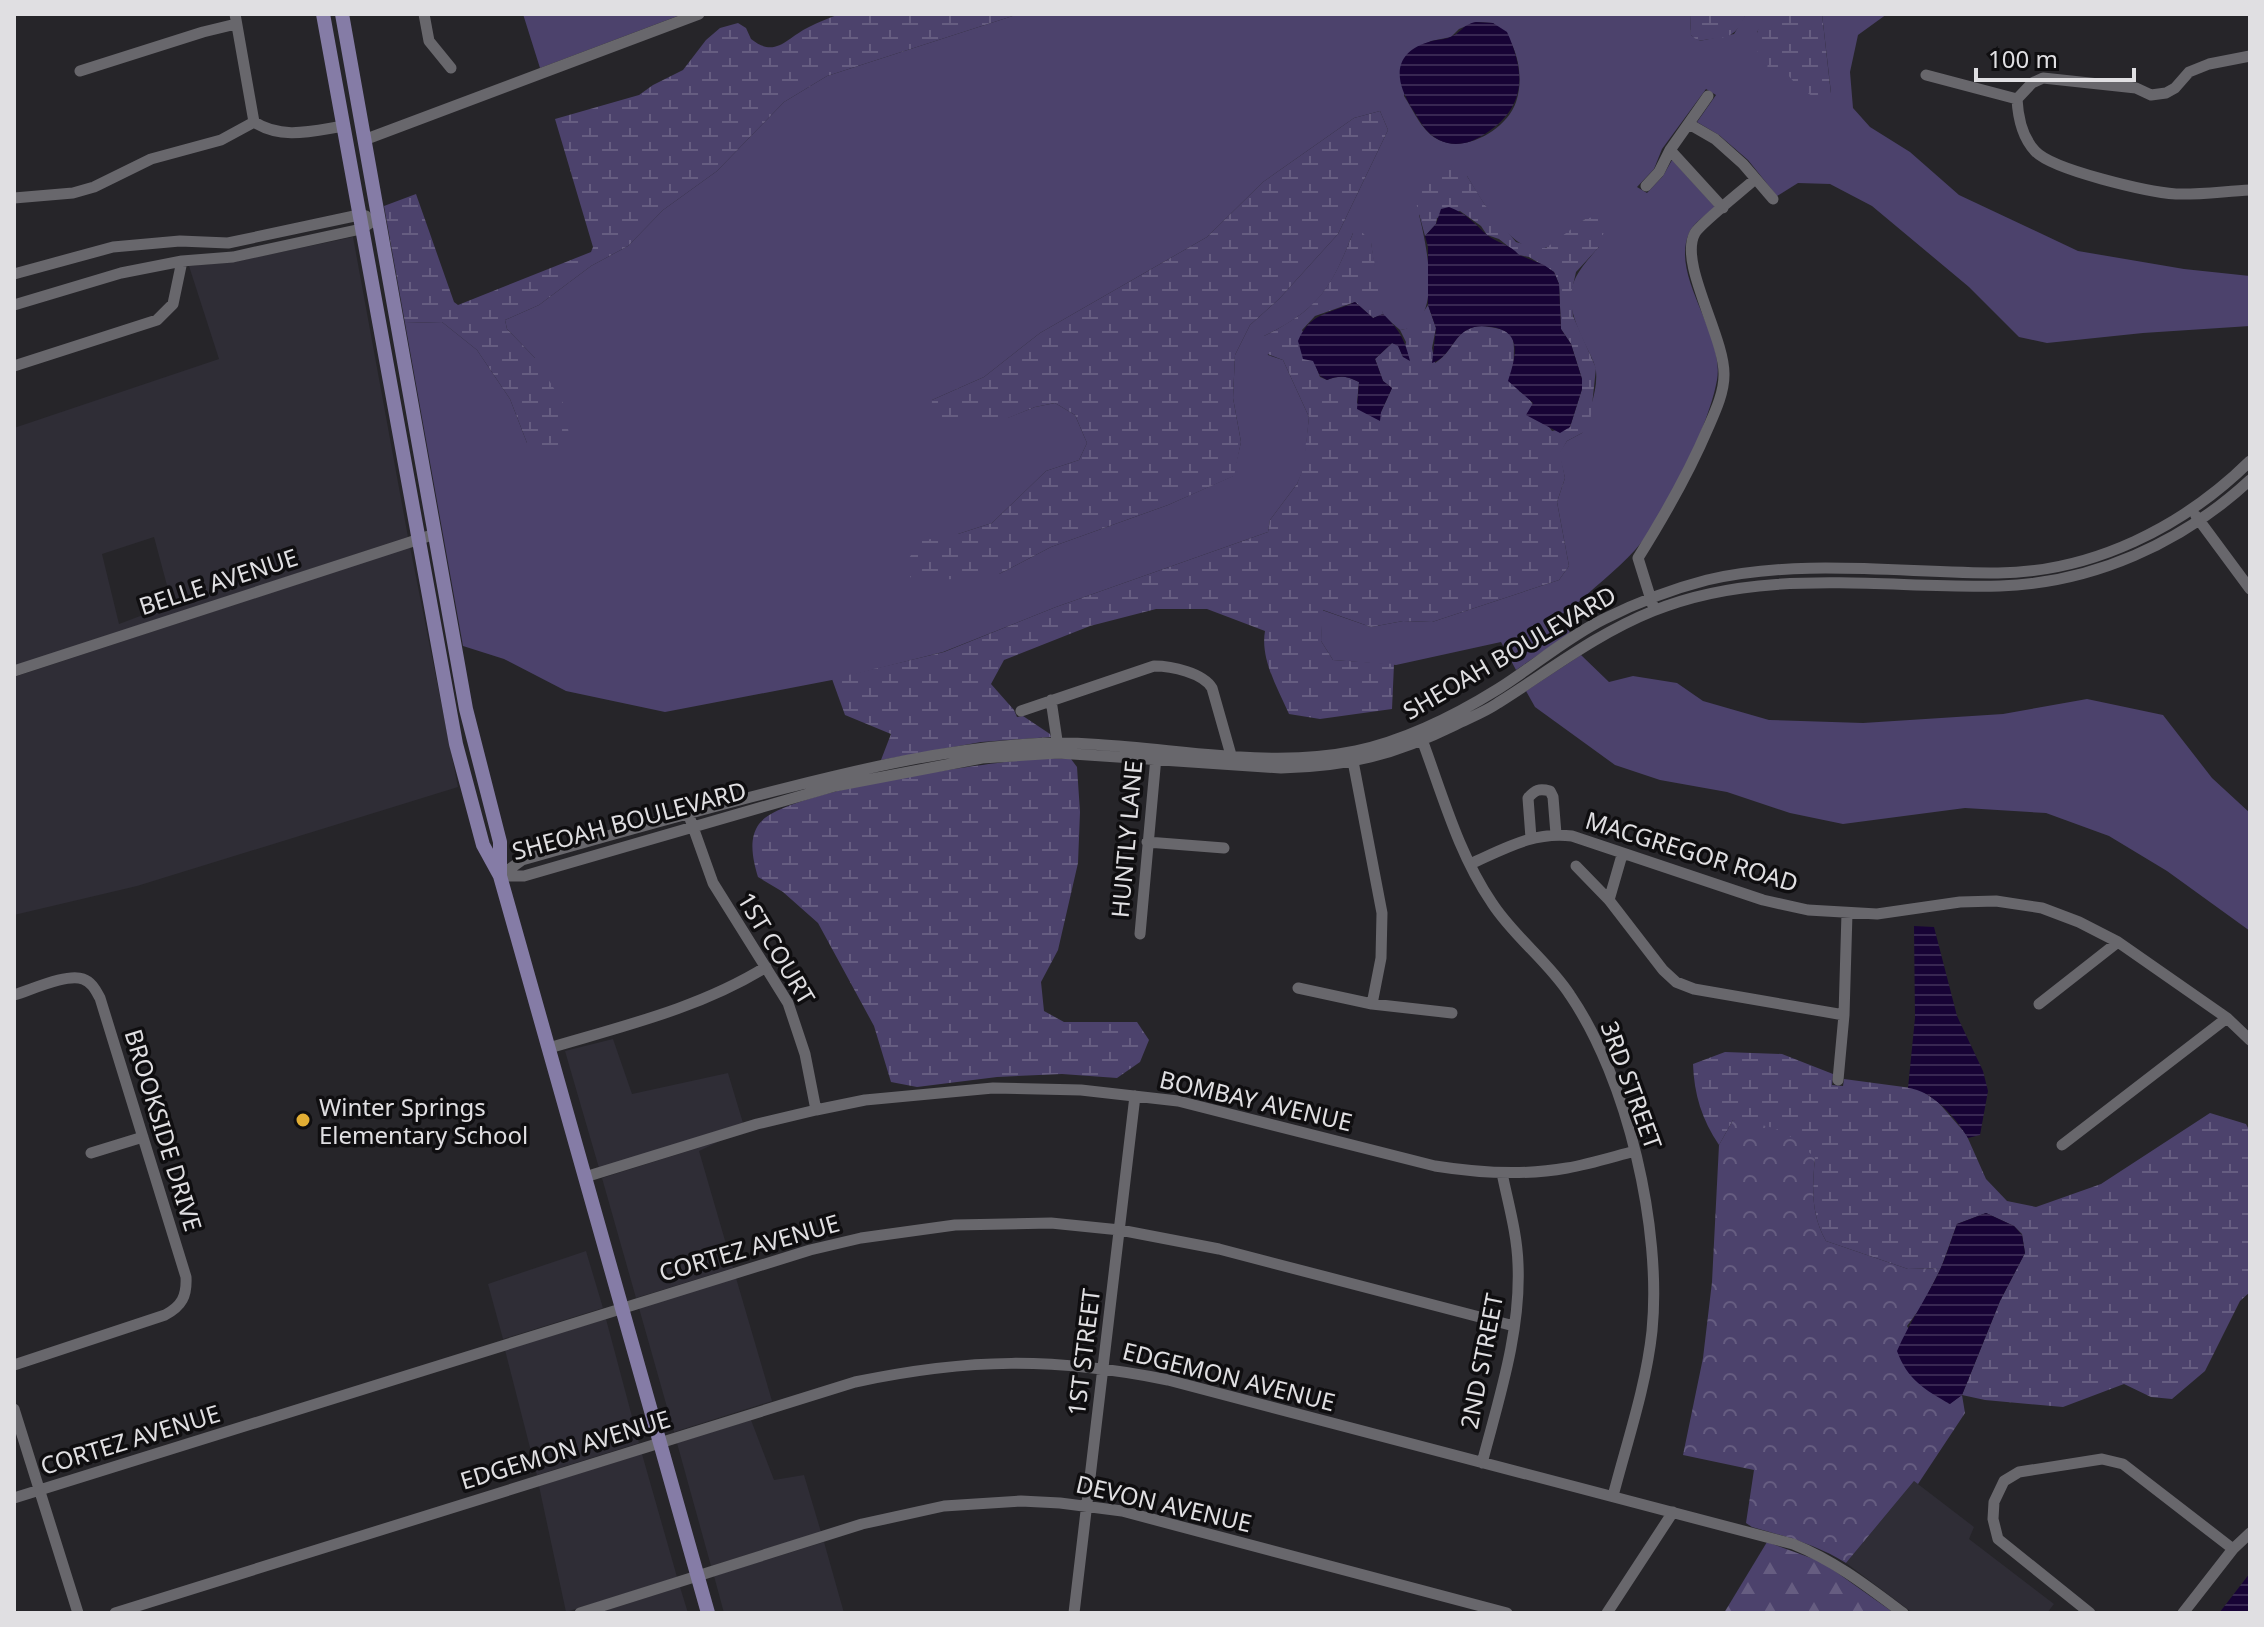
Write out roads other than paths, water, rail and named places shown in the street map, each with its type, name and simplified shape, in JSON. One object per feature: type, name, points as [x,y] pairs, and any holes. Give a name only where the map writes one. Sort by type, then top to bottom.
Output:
[{"type":"main road","points":[[323,14],[464,777],[483,845],[500,876],[708,1613]]},
{"type":"main road","points":[[342,14],[466,709],[500,842],[500,876]]},
{"type":"main road","points":[[401,446],[426,480]]},
{"type":"street","points":[[424,14],[429,41],[451,68]]},
{"type":"street","points":[[364,140],[699,14]]},
{"type":"street","points":[[80,71],[235,19],[254,122],[266,129],[290,134],[344,126]]},
{"type":"street","points":[[2250,56],[2209,64],[2189,72],[2166,93],[2151,95],[2136,88],[2043,78],[2032,83],[2017,99],[2018,116],[2034,151],[2061,166],[2151,191],[2179,194],[2250,190]]},
{"type":"street","points":[[1926,75],[2017,99]]},
{"type":"street","points":[[1646,186],[1659,172],[1670,150],[1708,96]]},
{"type":"street","points":[[14,198],[73,193],[94,187],[140,163],[221,140],[254,122]]},
{"type":"street","points":[[1689,124],[1715,139],[1743,164],[1773,199]]},
{"type":"street","points":[[1670,150],[1723,208]]},
{"type":"street","points":[[1652,605],[1638,558],[1674,502],[1691,468],[1717,406],[1724,376],[1716,329],[1695,277],[1691,250],[1695,233],[1754,180]]},
{"type":"street","points":[[14,305],[121,273],[182,261],[233,257],[378,218]]},
{"type":"street","points":[[14,274],[113,247],[180,241],[228,243],[360,222]]},
{"type":"street","points":[[14,366],[157,320],[173,304],[182,261]]},
{"type":"street","name":"SHEOAH BOULEVARD","points":[[1156,754],[1281,768],[1315,768],[1421,737],[1496,705],[1652,605],[1707,580],[1778,570],[1855,568],[2003,573],[2042,568],[2108,553],[2149,537],[2231,480],[2250,461]]},
{"type":"street","name":"SHEOAH BOULEVARD","points":[[1652,605],[1745,587],[1855,583],[2002,586],[2075,575],[2149,550],[2200,522],[2250,480]]},
{"type":"street","points":[[2191,510],[2250,589]]},
{"type":"street","name":"BELLE AVENUE","points":[[14,671],[435,534]]},
{"type":"street","points":[[1021,711],[1154,666],[1163,666],[1202,678],[1212,688],[1231,755]]},
{"type":"street","points":[[1051,700],[1058,748]]},
{"type":"street","name":"3RD STREET","points":[[1421,737],[1470,864],[1492,904],[1513,931],[1548,966],[1591,1030],[1635,1151],[1652,1239],[1655,1285],[1646,1369],[1613,1496]]},
{"type":"street","name":"SHEOAH BOULEVARD","points":[[500,876],[522,860],[688,813],[836,775],[982,747],[1352,757]]},
{"type":"street","name":"SHEOAH BOULEVARD","points":[[500,876],[524,876],[835,786],[982,758],[1058,748]]},
{"type":"street","name":"HUNTLY LANE","points":[[1140,934],[1156,754]]},
{"type":"street","points":[[1352,757],[1382,913],[1381,958],[1372,1004]]},
{"type":"street","points":[[1531,838],[1528,798],[1541,789],[1550,791],[1553,797],[1556,834]]},
{"type":"street","name":"1ST COURT","points":[[688,813],[713,883],[788,1003],[798,1030],[816,1110]]},
{"type":"street","name":"MACGREGOR ROAD","points":[[1470,864],[1531,838],[1556,834],[1572,836],[1763,900],[1808,910],[1877,914],[1960,902],[1996,901],[2042,908],[2118,942],[2227,1018],[2250,1040]]},
{"type":"street","points":[[1147,842],[1224,848]]},
{"type":"street","points":[[1609,900],[1622,855]]},
{"type":"street","points":[[1576,866],[1609,900],[1663,970],[1676,982],[1694,989],[1844,1015]]},
{"type":"street","points":[[1838,1080],[1844,1015],[1847,913]]},
{"type":"street","points":[[2039,1004],[2118,942]]},
{"type":"street","points":[[549,1048],[693,1004],[766,967]]},
{"type":"street","name":"BROOKSIDE DRIVE","points":[[14,995],[66,978],[85,979],[93,986],[100,998],[186,1277],[184,1299],[178,1308],[165,1315],[14,1365]]},
{"type":"street","points":[[1298,988],[1372,1004],[1452,1013]]},
{"type":"street","points":[[2062,1145],[2227,1018]]},
{"type":"street","name":"BOMBAY AVENUE","points":[[585,1177],[757,1124],[816,1110],[865,1100],[993,1088],[1066,1089],[1178,1101],[1435,1166],[1502,1173],[1567,1168],[1635,1151]]},
{"type":"street","name":"1ST STREET","points":[[1074,1613],[1135,1096]]},
{"type":"street","points":[[91,1153],[143,1137]]},
{"type":"street","name":"2ND STREET","points":[[1482,1463],[1509,1357],[1518,1297],[1518,1261],[1502,1173]]},
{"type":"street","name":"CORTEZ AVENUE","points":[[14,1498],[810,1250],[900,1232],[1003,1223],[1051,1223],[1120,1230],[1219,1249],[1514,1326]]},
{"type":"street","name":"EDGEMON AVENUE","points":[[115,1613],[855,1382],[955,1364],[1015,1362],[1104,1368],[1168,1380],[1793,1544],[1825,1557],[1903,1613]]},
{"type":"street","points":[[14,1409],[78,1613]]},
{"type":"street","points":[[2090,1613],[1998,1539],[1993,1519],[1994,1502],[2004,1481],[2019,1472],[2102,1459],[2123,1464],[2233,1549]]},
{"type":"street","name":"DEVON AVENUE","points":[[580,1613],[862,1524],[944,1506],[1021,1501],[1087,1506],[1151,1518],[1507,1613]]},
{"type":"street","points":[[1607,1613],[1673,1512]]},
{"type":"street","points":[[2183,1613],[2233,1549],[2250,1533]]},
{"type":"place","name":"Winter Springs Elementary School","points":[[303,1120]]}]
